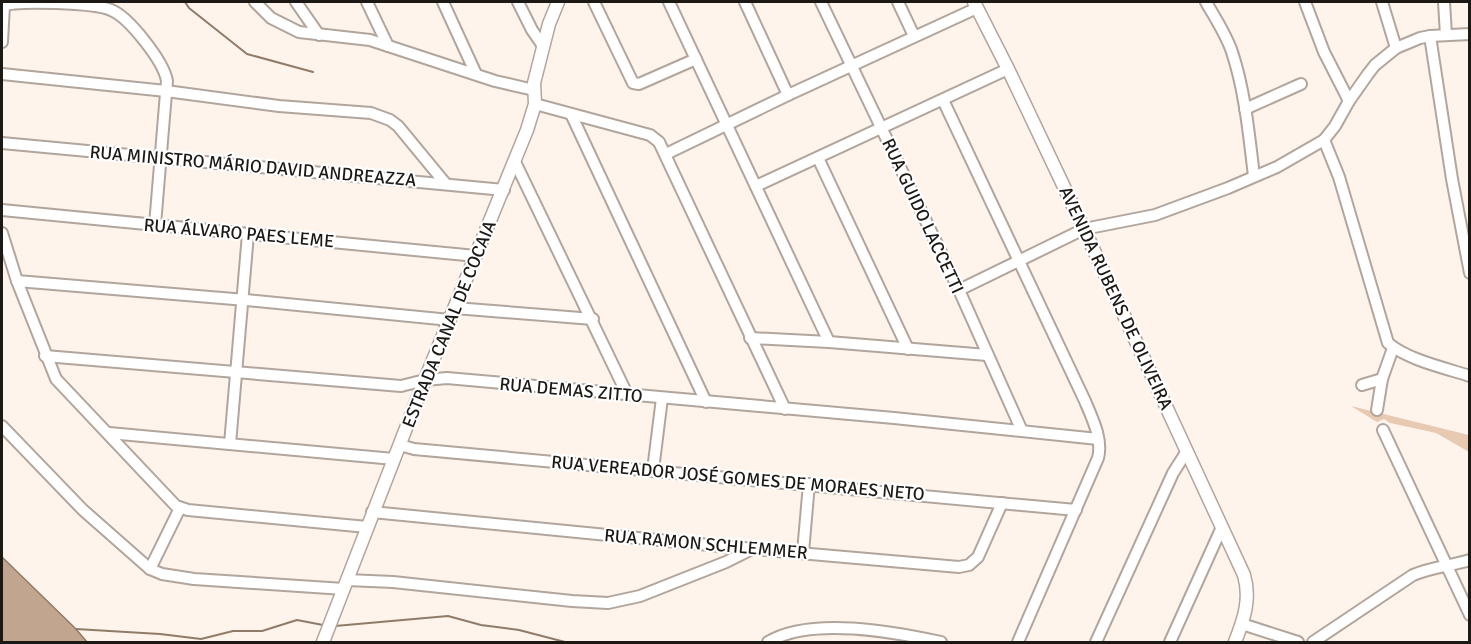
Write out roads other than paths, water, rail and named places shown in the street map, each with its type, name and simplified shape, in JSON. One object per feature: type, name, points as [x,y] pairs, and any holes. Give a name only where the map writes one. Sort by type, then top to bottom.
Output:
[{"type":"main road","name":"ESTRADA CANAL DE COCAIA","points":[[323,642],[372,512],[527,130],[535,104],[534,90],[543,46],[558,2]]},
{"type":"main road","name":"AVENIDA RUBENS DE OLIVEIRA","points":[[975,5],[1084,229],[1248,587],[1248,603],[1235,642]]},
{"type":"street","points":[[2,42],[3,5],[29,2],[99,7],[114,11],[129,23],[166,73],[155,225]]},
{"type":"street","points":[[255,2],[271,18],[299,32],[351,37],[388,46],[495,81],[534,90]]},
{"type":"street","points":[[296,2],[319,35]]},
{"type":"street","points":[[366,2],[388,46]]},
{"type":"street","points":[[443,2],[476,74]]},
{"type":"street","points":[[518,2],[543,46]]},
{"type":"street","points":[[594,2],[633,83],[639,84],[696,59]]},
{"type":"street","points":[[669,2],[829,342]]},
{"type":"street","points":[[745,2],[788,94]]},
{"type":"street","name":"RUA GUIDO LACCETTI","points":[[821,2],[959,290],[1022,431]]},
{"type":"street","points":[[898,2],[914,36]]},
{"type":"street","points":[[1206,2],[1232,51],[1245,109],[1254,176]]},
{"type":"street","points":[[1305,2],[1324,52],[1349,101]]},
{"type":"street","points":[[1382,2],[1396,48]]},
{"type":"street","points":[[1444,2],[1446,34]]},
{"type":"street","points":[[666,154],[788,94],[852,67],[975,5]]},
{"type":"street","points":[[959,290],[1084,229],[1155,215],[1293,158],[1324,140],[1375,65],[1396,48],[1419,38],[1446,34],[1470,34]]},
{"type":"street","points":[[1430,36],[1452,179],[1466,227],[1470,273]]},
{"type":"street","points":[[756,186],[1008,69]]},
{"type":"street","points":[[2,74],[166,91],[279,106],[371,113],[390,120],[398,126],[445,183]]},
{"type":"street","points":[[1245,109],[1301,84]]},
{"type":"street","points":[[943,100],[1085,401],[1100,447],[1098,458],[1018,642]]},
{"type":"street","points":[[535,104],[650,135],[659,142],[785,409]]},
{"type":"street","points":[[571,114],[706,402]]},
{"type":"street","points":[[1324,140],[1341,183],[1386,339],[1394,348],[1470,376]]},
{"type":"street","name":"RUA MINISTRO MÁRIO DAVID ANDREAZZA","points":[[2,143],[504,190]]},
{"type":"street","points":[[818,158],[908,349]]},
{"type":"street","points":[[515,162],[593,319],[627,394]]},
{"type":"street","name":"RUA ÁLVARO PAES LEME","points":[[2,210],[476,256]]},
{"type":"street","points":[[2,233],[17,281],[56,380],[180,508],[367,527]]},
{"type":"street","points":[[230,444],[248,234]]},
{"type":"street","points":[[17,281],[450,320]]},
{"type":"street","points":[[455,308],[593,319]]},
{"type":"street","points":[[750,338],[987,355]]},
{"type":"street","points":[[1377,410],[1382,379],[1394,348]]},
{"type":"street","name":"RUA DEMAS ZITTO","points":[[45,356],[401,386],[447,378],[1098,439]]},
{"type":"street","points":[[1362,385],[1382,379]]},
{"type":"street","points":[[653,470],[662,398]]},
{"type":"street","points":[[2,426],[83,510],[150,569],[162,574],[194,579],[345,585],[393,582],[608,603],[640,596],[726,562],[752,549]]},
{"type":"street","points":[[1383,430],[1470,615]]},
{"type":"street","points":[[108,433],[394,459]]},
{"type":"street","name":"RUA VEREADOR JOSÉ GOMES DE MORAES NETO","points":[[400,445],[414,450],[1076,510]]},
{"type":"street","points":[[1096,642],[1173,473],[1187,451]]},
{"type":"street","points":[[803,552],[809,484]]},
{"type":"street","name":"RUA RAMON SCHLEMMER","points":[[372,512],[752,549],[964,566],[974,562],[978,557],[1002,502]]},
{"type":"street","points":[[150,569],[180,508]]},
{"type":"street","points":[[1170,642],[1222,527]]},
{"type":"street","points":[[1313,642],[1407,579],[1429,568],[1446,567],[1470,560]]},
{"type":"street","points":[[1242,624],[1298,642]]},
{"type":"street","points":[[768,642],[780,636],[798,632],[832,629],[897,634],[941,642]]},
{"type":"waterway","points":[[185,2],[189,8],[247,54],[313,72]]},
{"type":"waterway","points":[[335,626],[448,616],[565,642]]},
{"type":"waterway","points":[[76,629],[201,639],[233,631],[262,631],[297,620],[323,625]]}]
